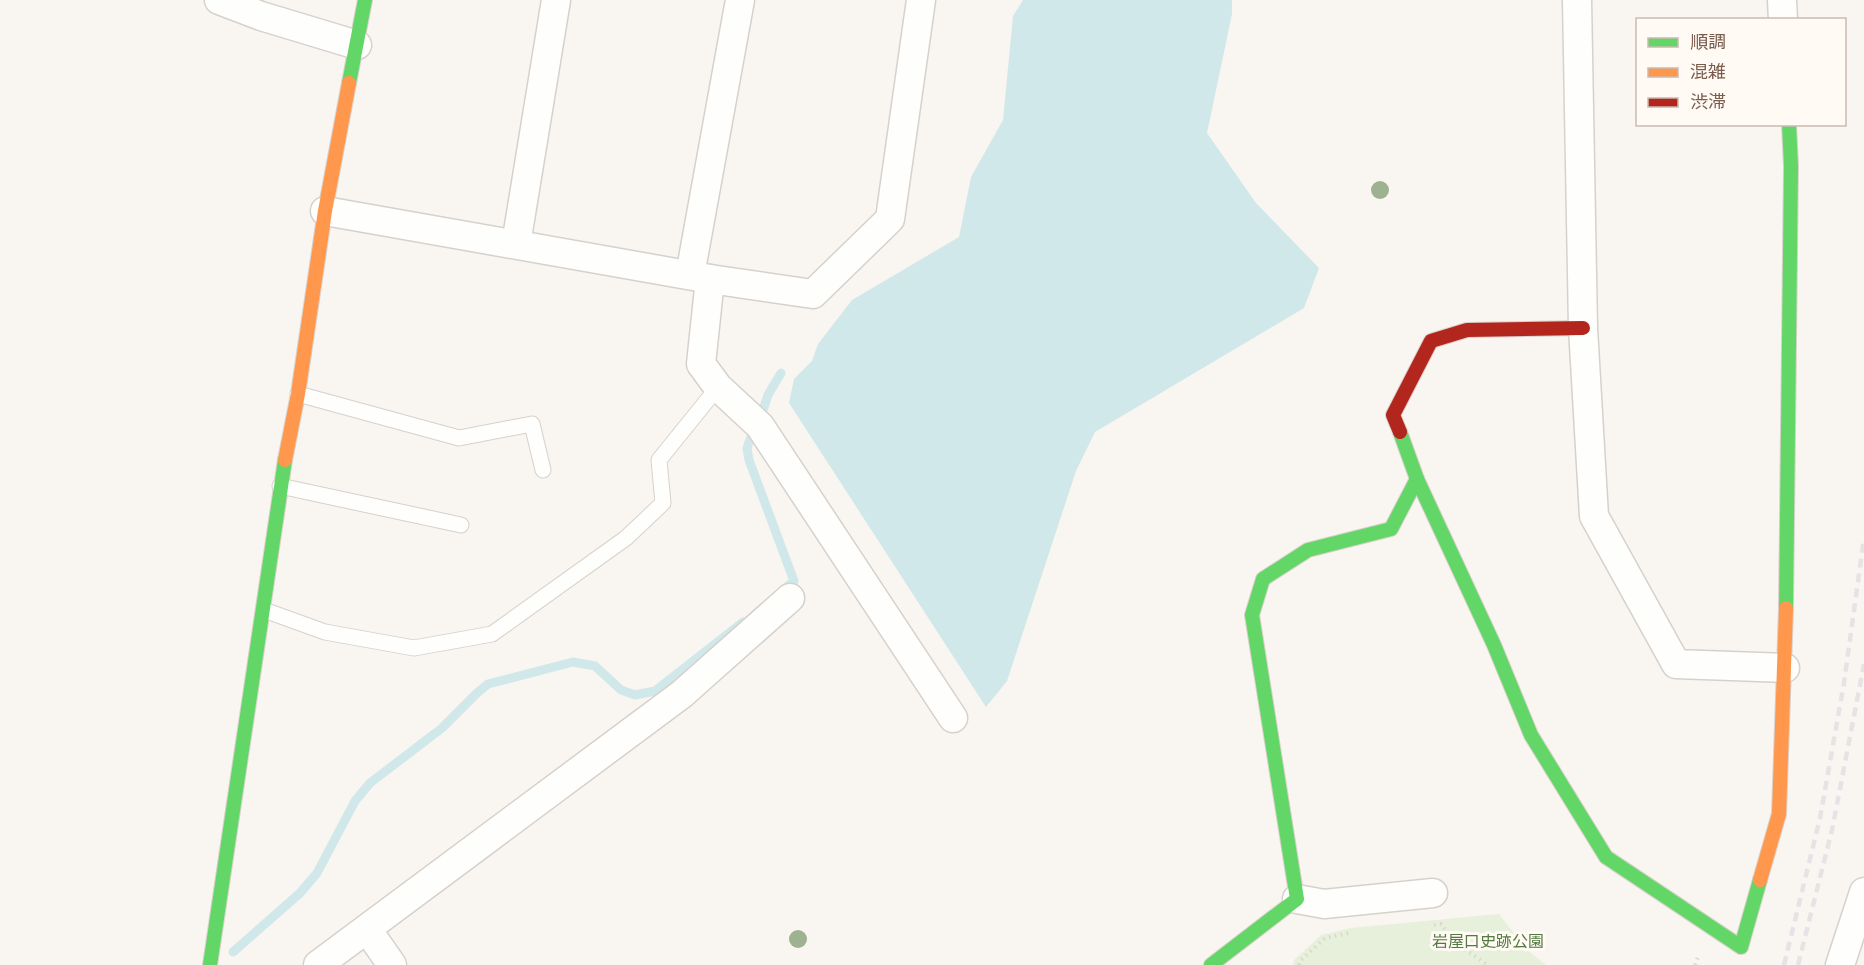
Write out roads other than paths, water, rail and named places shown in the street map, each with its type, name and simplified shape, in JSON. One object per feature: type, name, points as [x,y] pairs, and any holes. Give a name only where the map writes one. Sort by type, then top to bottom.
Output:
[{"type":"street","points":[[219,0],[261,16],[357,45]]},
{"type":"street","points":[[210,965],[264,609],[280,486],[298,394],[325,211],[365,0]]},
{"type":"street","points":[[516,244],[556,0]]},
{"type":"street","points":[[740,0],[700,277],[701,364],[717,387],[760,426],[953,718]]},
{"type":"street","points":[[325,211],[700,277],[813,294],[890,219],[921,0]]},
{"type":"street","points":[[1577,0],[1582,328],[1594,516],[1676,664],[1785,668]]},
{"type":"street","points":[[1782,0],[1783,18]]},
{"type":"street","points":[[1582,328],[1467,330],[1431,341],[1393,414],[1417,479],[1494,645],[1531,735],[1606,858],[1741,947],[1779,814],[1785,668],[1791,166],[1789,126]]},
{"type":"street","points":[[1297,899],[1252,615],[1263,579],[1308,550],[1391,530],[1417,479]]},
{"type":"street","points":[[318,965],[682,694],[790,598]]},
{"type":"street","points":[[1840,965],[1864,892]]},
{"type":"street","points":[[1210,965],[1297,899],[1324,904],[1433,893]]},
{"type":"street","points":[[367,929],[392,965]]},
{"type":"lane","points":[[264,609],[325,632],[414,648],[492,634],[626,538],[663,503],[659,459],[717,387]]},
{"type":"lane","points":[[298,394],[459,438],[532,424],[543,470]]},
{"type":"lane","points":[[280,486],[461,525]]},
{"type":"water","points":[[1023,0],[1232,0],[1232,14],[1207,133],[1256,203],[1319,268],[1304,308],[1095,432],[1076,471],[1007,681],[986,707],[789,403],[794,379],[812,361],[818,344],[852,300],[959,237],[971,177],[1003,120],[1013,16]]},
{"type":"waterway","points":[[781,373],[768,395],[747,448],[749,460],[794,581],[782,591]]},
{"type":"waterway","points":[[233,952],[300,893],[317,873],[355,801],[370,783],[442,728],[488,684],[573,662],[595,666],[621,690],[635,695],[655,691],[743,622]]},
{"type":"railway","points":[[1784,965],[1820,818],[1844,683],[1864,538]]},
{"type":"railway","points":[[1798,965],[1832,830],[1864,664]]},
{"type":"park label","name":"岩屋口史跡公園","points":[[1488,941]]}]
